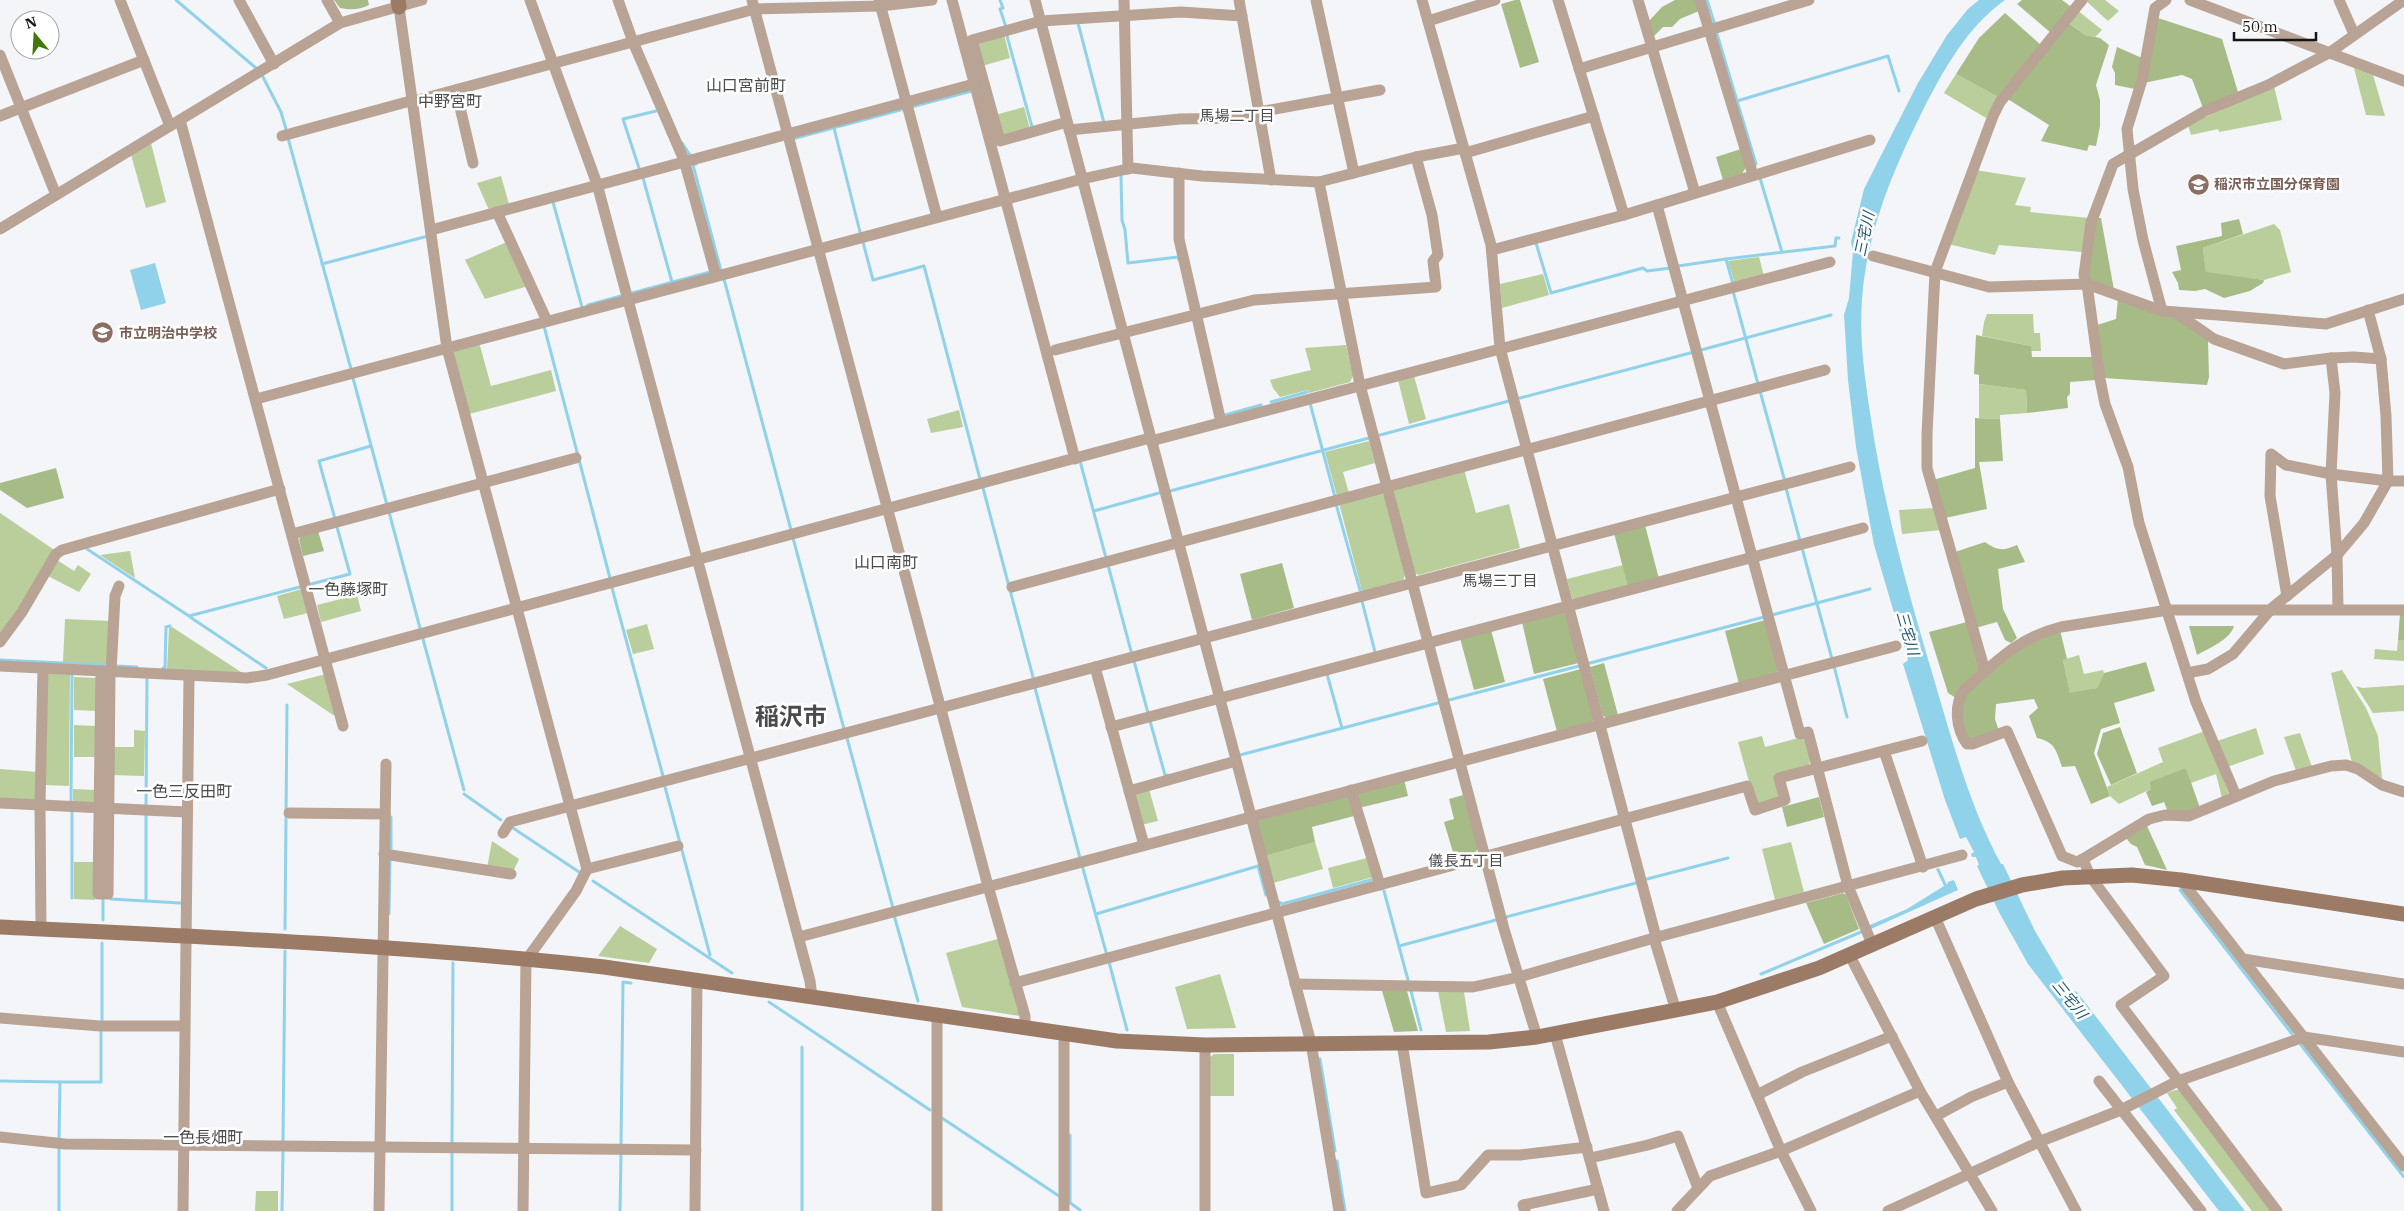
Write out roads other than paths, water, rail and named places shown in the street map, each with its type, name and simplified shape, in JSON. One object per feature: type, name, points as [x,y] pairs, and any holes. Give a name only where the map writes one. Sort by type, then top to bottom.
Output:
[{"type":"street","points":[[120,0],[170,126]]},
{"type":"street","points":[[239,0],[274,64]]},
{"type":"street","points":[[327,0],[340,23]]},
{"type":"street","points":[[0,229],[340,23],[398,4],[422,0]]},
{"type":"street","points":[[530,0],[597,184],[810,981],[812,997]]},
{"type":"street","points":[[618,0],[632,42],[684,160],[716,276]]},
{"type":"street","points":[[282,136],[632,42],[753,4],[879,3],[932,0]]},
{"type":"street","points":[[952,0],[1075,458]]},
{"type":"street","points":[[1035,0],[1311,1043],[1339,1211],[1337,1211]]},
{"type":"street","points":[[1124,0],[1125,124],[1128,169]]},
{"type":"street","points":[[1252,0],[1240,1],[1271,180]]},
{"type":"street","points":[[1316,0],[1354,173]]},
{"type":"street","points":[[1422,0],[1492,250],[1500,348],[1676,1011]]},
{"type":"street","points":[[1428,21],[1495,0]]},
{"type":"street","points":[[1558,0],[1624,215]]},
{"type":"street","points":[[1638,0],[1695,193]]},
{"type":"street","points":[[1700,0],[1753,175]]},
{"type":"street","points":[[1579,69],[1809,0]]},
{"type":"street","points":[[1985,671],[1927,468],[1935,272],[1993,116],[2000,102],[2082,0]]},
{"type":"street","points":[[2162,310],[2143,240],[2129,155],[2127,130],[2142,80],[2155,8],[2166,0]]},
{"type":"street","points":[[2190,0],[2404,81]]},
{"type":"street","points":[[2216,0],[2223,12]]},
{"type":"street","points":[[2339,0],[2354,34]]},
{"type":"street","points":[[2236,796],[2196,702],[2139,523],[2128,467],[2106,404],[2084,275],[2091,223],[2113,164],[2204,111],[2268,85],[2329,53],[2404,0]]},
{"type":"street","points":[[879,3],[937,217]]},
{"type":"street","points":[[398,4],[414,101],[447,348],[587,869],[576,891],[526,959],[523,1211]]},
{"type":"street","points":[[753,4],[940,708],[1025,1016],[1026,1028]]},
{"type":"street","points":[[1242,16],[1181,12],[1041,21],[972,40],[1000,141],[1068,126],[1125,124],[1180,119],[1238,118],[1259,112],[1380,90]]},
{"type":"street","points":[[0,55],[56,195]]},
{"type":"street","points":[[0,116],[144,60]]},
{"type":"street","points":[[431,230],[684,160],[974,84]]},
{"type":"street","points":[[456,90],[473,163]]},
{"type":"street","points":[[256,399],[1004,199],[1128,169],[1319,182],[1416,157],[1465,151],[1594,116]]},
{"type":"street","points":[[180,120],[343,726]]},
{"type":"street","points":[[1492,250],[1624,215],[1870,140]]},
{"type":"street","points":[[1055,350],[1254,300],[1436,287],[1433,260],[1438,255],[1432,215],[1416,157]]},
{"type":"street","points":[[1179,173],[1179,239],[1221,422]]},
{"type":"street","points":[[1319,182],[1340,294],[1360,385],[1485,856],[1537,1037]]},
{"type":"street","points":[[1657,205],[1800,734],[1808,732],[1848,886],[1872,944]]},
{"type":"street","points":[[497,212],[547,321]]},
{"type":"street","points":[[1872,256],[1989,287],[2087,284],[2162,310],[2175,312],[2326,324],[2404,299]]},
{"type":"street","points":[[0,666],[247,678],[326,660],[1075,458],[1221,422],[1830,262]]},
{"type":"street","points":[[2187,673],[2208,669],[2233,654],[2272,608],[2337,555],[2364,523],[2388,481],[2386,416],[2381,359],[2368,310]]},
{"type":"street","points":[[2175,312],[2214,339],[2284,364],[2331,358],[2381,359]]},
{"type":"street","points":[[2331,358],[2335,393],[2331,474],[2337,555],[2338,608]]},
{"type":"street","points":[[1012,587],[1825,370]]},
{"type":"street","points":[[2287,596],[2270,496],[2271,454],[2286,465],[2331,474],[2388,481],[2404,481]]},
{"type":"street","points":[[292,534],[576,458]]},
{"type":"street","points":[[503,833],[510,822],[1850,467]]},
{"type":"street","points":[[0,642],[22,612],[56,554],[62,550],[280,489]]},
{"type":"street","points":[[1111,727],[1863,528]]},
{"type":"street","points":[[104,808],[108,894],[98,894],[104,808],[108,671],[115,596],[119,586]]},
{"type":"street","points":[[2404,610],[2338,608],[2168,610],[2043,632],[2018,643],[1962,691],[1957,701],[1957,711],[1963,739],[1967,744],[1972,744],[2007,731],[2062,856],[2077,862],[2149,819],[2165,815],[2189,816],[2290,776],[2331,766],[2346,765],[2358,768],[2382,785],[2404,792]]},
{"type":"street","points":[[798,936],[1896,646]]},
{"type":"street","points":[[1095,667],[1144,845]]},
{"type":"street","points":[[41,929],[40,805],[43,668]]},
{"type":"street","points":[[183,1211],[189,676]]},
{"type":"street","points":[[1015,983],[1746,786],[1755,810],[1785,800],[1778,778],[1922,741]]},
{"type":"street","points":[[1884,751],[1923,867]]},
{"type":"street","points":[[1129,791],[1236,762]]},
{"type":"street","points":[[379,1211],[386,764]]},
{"type":"street","points":[[1351,790],[1380,884]]},
{"type":"street","points":[[0,803],[186,812]]},
{"type":"street","points":[[289,812],[385,814]]},
{"type":"street","points":[[587,869],[678,846]]},
{"type":"street","points":[[384,854],[511,874]]},
{"type":"street","points":[[1295,984],[1473,987],[1519,977],[1655,937],[1923,867],[1962,855]]},
{"type":"street","points":[[2082,859],[2090,876],[2164,976],[2121,1005],[2173,1084],[2277,1211]]},
{"type":"street","points":[[0,927],[382,946],[526,959],[697,981],[1117,1041],[1205,1045],[1489,1042],[1537,1037],[1676,1011],[1717,1002],[1819,968],[1983,897],[2022,885],[2090,876],[2132,875],[2182,880],[2404,914]]},
{"type":"street","points":[[2182,880],[2404,1166]]},
{"type":"street","points":[[1935,917],[1965,980],[2008,1082],[2041,1141],[2076,1211]]},
{"type":"street","points":[[1849,954],[1920,1091],[1992,1211]]},
{"type":"street","points":[[2243,959],[2404,984]]},
{"type":"street","points":[[695,1211],[697,981]]},
{"type":"street","points":[[1717,1002],[1781,1151],[1811,1211]]},
{"type":"street","points":[[937,1015],[937,1211]]},
{"type":"street","points":[[0,1018],[100,1026],[184,1026]]},
{"type":"street","points":[[1064,1034],[1064,1211]]},
{"type":"street","points":[[1555,1034],[1604,1211]]},
{"type":"street","points":[[1757,1095],[1802,1072],[1892,1036]]},
{"type":"street","points":[[1888,1211],[2041,1141],[2123,1108],[2173,1084],[2304,1036],[2404,1052]]},
{"type":"street","points":[[1402,1043],[1426,1193],[1461,1185],[1488,1155],[1588,1153],[1648,1146],[1678,1136],[1698,1188]]},
{"type":"street","points":[[1205,1045],[1205,1211]]},
{"type":"street","points":[[2099,1081],[2123,1108],[2201,1211]]},
{"type":"street","points":[[1936,1116],[1970,1097],[2008,1082]]},
{"type":"street","points":[[1678,1211],[1710,1176],[1781,1151],[1920,1091]]},
{"type":"street","points":[[0,1137],[65,1144],[696,1150]]},
{"type":"street","points":[[1525,1211],[1523,1205],[1598,1189]]},
{"type":"water","name":"三宅川","points":[[1979,0],[2005,0],[1991,11],[1968,36],[1939,79],[1892,178],[1869,249],[1861,314],[1863,359],[1876,452],[1890,517],[1947,724],[1970,795],[1990,842],[2001,864],[2003,864],[2035,931],[2070,990],[2077,992],[2245,1211],[2219,1211],[2028,964],[2000,914],[1977,866],[1979,865],[1976,857],[1972,857],[1971,854],[1974,852],[1966,837],[1960,839],[1945,800],[1903,664],[1908,660],[1874,545],[1856,447],[1848,380],[1844,315],[1849,298],[1853,252],[1851,242],[1864,189],[1918,83],[1947,35],[1968,9]]},
{"type":"water","points":[[155,263],[166,303],[141,310],[130,270]]},
{"type":"water","points":[[1939,868],[1947,885],[1948,882],[1954,880],[1958,890],[1871,929],[1870,925],[1907,909],[1944,886],[1936,869]]},
{"type":"waterway","points":[[176,0],[256,68]]},
{"type":"waterway","points":[[1000,0],[1003,8],[1000,9],[1006,27]]},
{"type":"waterway","points":[[1707,0],[1714,22]]},
{"type":"waterway","points":[[1078,23],[1104,123]]},
{"type":"waterway","points":[[1717,34],[1737,101]]},
{"type":"waterway","points":[[1007,36],[1032,127],[1034,127]]},
{"type":"waterway","points":[[1756,164],[1737,101],[1888,56],[1899,91]]},
{"type":"waterway","points":[[263,77],[281,112],[286,129]]},
{"type":"waterway","points":[[911,107],[972,91]]},
{"type":"waterway","points":[[792,139],[904,109]]},
{"type":"waterway","points":[[639,168],[623,119],[656,111]]},
{"type":"waterway","points":[[834,128],[860,232]]},
{"type":"waterway","points":[[288,138],[351,369]]},
{"type":"waterway","points":[[682,143],[690,155]]},
{"type":"waterway","points":[[696,164],[693,165],[721,271]]},
{"type":"waterway","points":[[1121,175],[1122,220],[1125,230],[1128,263],[1178,257],[1179,260]]},
{"type":"waterway","points":[[643,178],[672,282]]},
{"type":"waterway","points":[[1760,178],[1782,252]]},
{"type":"waterway","points":[[553,202],[582,307]]},
{"type":"waterway","points":[[322,264],[428,236]]},
{"type":"waterway","points":[[1733,284],[1726,259],[1835,246],[1836,238],[1839,238]]},
{"type":"waterway","points":[[863,242],[873,280],[924,266],[980,479]]},
{"type":"waterway","points":[[1536,243],[1551,293],[1643,268],[1647,271],[1671,268]]},
{"type":"waterway","points":[[1678,266],[1726,259]]},
{"type":"waterway","points":[[632,293],[710,272]]},
{"type":"waterway","points":[[724,279],[791,530]]},
{"type":"waterway","points":[[1733,291],[1758,384]]},
{"type":"waterway","points":[[588,305],[621,296]]},
{"type":"waterway","points":[[1701,350],[1831,315]]},
{"type":"waterway","points":[[544,326],[610,578]]},
{"type":"waterway","points":[[1520,398],[1694,352]]},
{"type":"waterway","points":[[353,378],[387,505]]},
{"type":"waterway","points":[[1760,391],[1784,478]]},
{"type":"waterway","points":[[1271,402],[1307,392]]},
{"type":"waterway","points":[[1380,435],[1509,401]]},
{"type":"waterway","points":[[1310,403],[1335,497]]},
{"type":"waterway","points":[[1225,415],[1261,405]]},
{"type":"waterway","points":[[1170,491],[1369,438]]},
{"type":"waterway","points":[[335,519],[319,461],[371,446]]},
{"type":"waterway","points":[[1080,461],[1106,558]]},
{"type":"waterway","points":[[983,488],[1033,677]]},
{"type":"waterway","points":[[1786,488],[1800,541]]},
{"type":"waterway","points":[[1094,511],[1159,493]]},
{"type":"waterway","points":[[1336,504],[1360,590]]},
{"type":"waterway","points":[[389,512],[420,628]]},
{"type":"waterway","points":[[311,584],[350,574],[337,527]]},
{"type":"waterway","points":[[793,538],[844,729]]},
{"type":"waterway","points":[[1802,548],[1832,659]]},
{"type":"waterway","points":[[87,549],[189,616],[300,587]]},
{"type":"waterway","points":[[1108,565],[1131,651]]},
{"type":"waterway","points":[[612,588],[663,776]]},
{"type":"waterway","points":[[1772,615],[1870,589]]},
{"type":"waterway","points":[[1362,601],[1375,652]]},
{"type":"waterway","points":[[190,617],[266,668]]},
{"type":"waterway","points":[[1590,663],[1764,617]]},
{"type":"waterway","points":[[163,668],[165,668],[166,627],[170,626]]},
{"type":"waterway","points":[[423,639],[464,790]]},
{"type":"waterway","points":[[0,660],[105,665]]},
{"type":"waterway","points":[[1134,661],[1148,713]]},
{"type":"waterway","points":[[115,666],[137,667]]},
{"type":"waterway","points":[[1449,700],[1579,666]]},
{"type":"waterway","points":[[1834,666],[1847,717]]},
{"type":"waterway","points":[[1327,674],[1342,728]]},
{"type":"waterway","points":[[71,802],[72,675]]},
{"type":"waterway","points":[[146,806],[147,679]]},
{"type":"waterway","points":[[1035,688],[1080,858]]},
{"type":"waterway","points":[[1240,755],[1438,703]]},
{"type":"waterway","points":[[285,929],[287,705]]},
{"type":"waterway","points":[[1150,721],[1165,775],[1168,775]]},
{"type":"waterway","points":[[847,738],[893,908]]},
{"type":"waterway","points":[[665,787],[710,955]]},
{"type":"waterway","points":[[464,794],[501,820]]},
{"type":"waterway","points":[[72,812],[72,898]]},
{"type":"waterway","points":[[146,815],[146,901]]},
{"type":"waterway","points":[[391,817],[391,849]]},
{"type":"waterway","points":[[513,828],[579,872]]},
{"type":"waterway","points":[[1647,879],[1728,858]]},
{"type":"waterway","points":[[389,914],[390,859]]},
{"type":"waterway","points":[[1082,865],[1106,952]]},
{"type":"waterway","points":[[1096,914],[1258,866],[1266,895]]},
{"type":"waterway","points":[[1279,902],[1282,904],[1374,879]]},
{"type":"waterway","points":[[593,881],[732,973]]},
{"type":"waterway","points":[[1506,917],[1636,883]]},
{"type":"waterway","points":[[2180,890],[2292,1034]]},
{"type":"waterway","points":[[1384,891],[1408,980]]},
{"type":"waterway","points":[[111,899],[180,903]]},
{"type":"waterway","points":[[103,900],[103,920]]},
{"type":"waterway","points":[[894,915],[918,1001]]},
{"type":"waterway","points":[[1399,946],[1496,920]]},
{"type":"waterway","points":[[1761,974],[1861,932]]},
{"type":"waterway","points":[[102,943],[102,1020]]},
{"type":"waterway","points":[[283,1140],[285,951]]},
{"type":"waterway","points":[[1109,962],[1127,1030]]},
{"type":"waterway","points":[[452,1142],[453,963]]},
{"type":"waterway","points":[[621,1145],[623,982],[631,983]]},
{"type":"waterway","points":[[1411,991],[1421,1030]]},
{"type":"waterway","points":[[769,1002],[930,1110]]},
{"type":"waterway","points":[[59,1139],[60,1082],[101,1082],[101,1032]]},
{"type":"waterway","points":[[2301,1045],[2404,1177]]},
{"type":"waterway","points":[[802,1047],[802,1210]]},
{"type":"waterway","points":[[1320,1059],[1335,1151]]},
{"type":"waterway","points":[[0,1081],[60,1082]]},
{"type":"waterway","points":[[942,1118],[1059,1196]]},
{"type":"waterway","points":[[1070,1135],[1070,1203]]},
{"type":"waterway","points":[[59,1149],[59,1211]]},
{"type":"waterway","points":[[282,1211],[283,1152]]},
{"type":"waterway","points":[[452,1154],[452,1211]]},
{"type":"waterway","points":[[620,1211],[621,1154]]},
{"type":"waterway","points":[[1337,1161],[1345,1211]]},
{"type":"waterway","points":[[1069,1202],[1080,1210]]},
{"type":"place","name":"稲沢市立国分保育園","points":[[2198,184]]},
{"type":"place","name":"市立明治中学校","points":[[103,333]]},
{"type":"district","name":"山口宮前町","points":[[746,85]]},
{"type":"district","name":"中野宮町","points":[[450,101]]},
{"type":"district","name":"馬場二丁目","points":[[1237,115]]},
{"type":"district","name":"山口南町","points":[[886,562]]},
{"type":"district","name":"馬場三丁目","points":[[1500,580]]},
{"type":"district","name":"一色藤塚町","points":[[348,589]]},
{"type":"district","name":"稲沢市","points":[[791,716]]},
{"type":"district","name":"一色三反田町","points":[[184,791]]},
{"type":"district","name":"儀長五丁目","points":[[1466,860]]},
{"type":"district","name":"一色長畑町","points":[[203,1137]]}]
